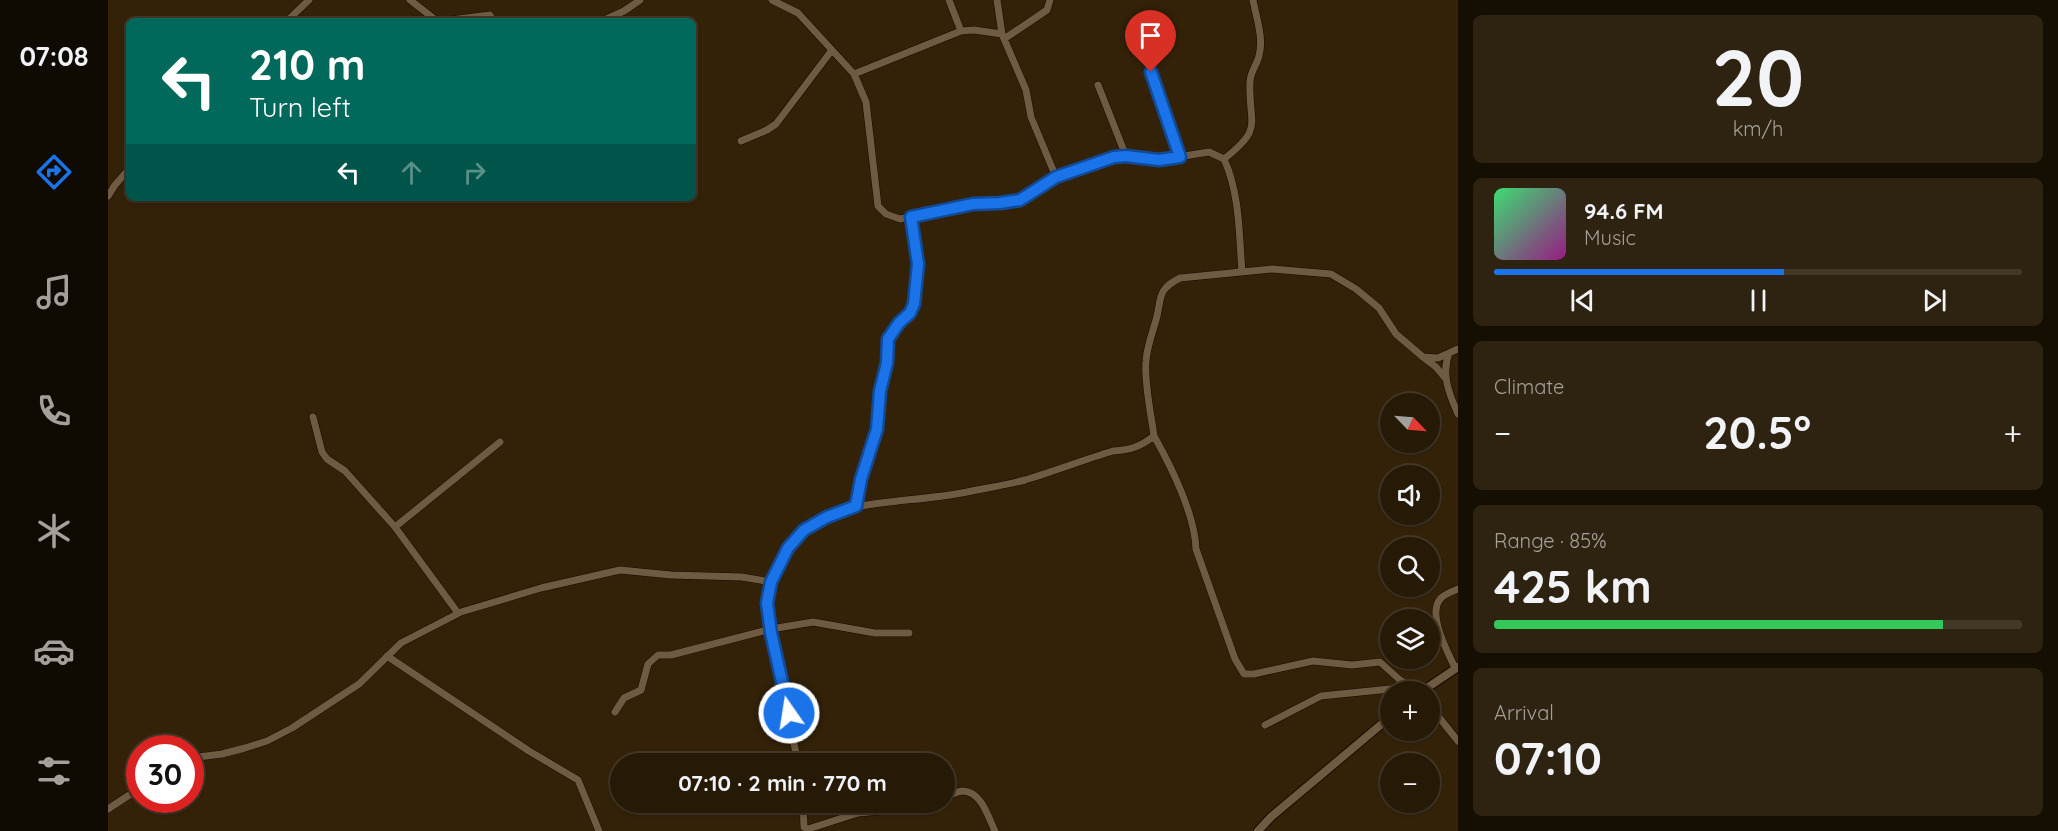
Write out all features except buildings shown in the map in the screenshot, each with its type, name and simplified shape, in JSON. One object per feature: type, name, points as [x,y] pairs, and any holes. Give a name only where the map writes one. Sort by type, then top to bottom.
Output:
[{"type":"street","points":[[290,18],[309,0]]},
{"type":"street","points":[[411,0],[432,18]]},
{"type":"street","points":[[609,18],[640,0]]},
{"type":"street","points":[[772,0],[798,13],[854,74],[866,102],[878,206],[886,214],[900,219],[973,204],[1020,200],[1056,177],[1114,157],[1159,160],[1209,152],[1224,159],[1230,174],[1238,209],[1242,272]]},
{"type":"street","points":[[950,0],[961,31]]},
{"type":"street","points":[[997,0],[1003,37],[1026,90],[1030,117],[1056,177]]},
{"type":"street","points":[[854,74],[961,31],[974,30],[1003,37],[1047,10],[1050,0]]},
{"type":"street","points":[[1224,159],[1246,141],[1252,126],[1250,82],[1261,45],[1253,0]]},
{"type":"street","points":[[466,18],[490,15],[492,18]]},
{"type":"street","points":[[1136,30],[1180,157]]},
{"type":"street","points":[[741,141],[776,124],[832,50]]},
{"type":"street","points":[[1098,85],[1126,156]]},
{"type":"street","points":[[108,196],[126,172]]},
{"type":"street","points":[[856,506],[861,479],[877,429],[880,391],[887,363],[888,339],[899,323],[910,313],[914,304],[918,264],[911,217]]},
{"type":"street","points":[[1402,681],[1380,662],[1352,665],[1313,661],[1254,674],[1244,674],[1235,659],[1196,549],[1196,535],[1180,492],[1166,457],[1154,436],[1145,363],[1157,317],[1160,295],[1169,284],[1180,278],[1272,269],[1331,274],[1356,289],[1379,308],[1396,334],[1436,367],[1446,379]]},
{"type":"street","points":[[1423,357],[1438,358],[1458,349]]},
{"type":"street","points":[[1449,352],[1445,364],[1446,379],[1458,414]]},
{"type":"street","points":[[313,417],[322,452],[327,459],[345,471],[395,527],[458,613]]},
{"type":"street","points":[[796,753],[767,603],[771,582],[788,548],[804,530],[827,517],[856,506],[960,493],[1023,480],[1113,451],[1142,446],[1154,436]]},
{"type":"street","points":[[395,527],[500,442]]},
{"type":"street","points":[[204,756],[245,748],[267,741],[292,728],[359,684],[401,643],[458,613],[541,588],[620,570],[671,575],[742,577],[771,582]]},
{"type":"street","points":[[1436,681],[1456,667],[1437,623],[1437,605],[1442,597],[1458,589]]},
{"type":"street","points":[[615,712],[624,698],[641,690],[648,664],[657,656],[671,655],[771,629],[813,622],[875,633],[909,633]]},
{"type":"street","points":[[387,656],[529,752],[578,780],[599,831]]},
{"type":"street","points":[[1265,725],[1321,696],[1380,688]]},
{"type":"street","points":[[1440,718],[1458,741]]},
{"type":"street","points":[[1258,831],[1271,817],[1380,725]]},
{"type":"street","points":[[955,794],[962,791],[980,800],[995,831]]},
{"type":"street","points":[[108,809],[126,797]]},
{"type":"street","points":[[803,813],[804,827],[808,829],[858,813]]},
{"type":"route","points":[[789,713],[771,633],[767,603],[771,582],[788,548],[804,530],[827,517],[856,506],[861,479],[877,429],[880,391],[887,363],[886,345],[891,333],[910,313],[917,289],[918,264],[911,217],[973,204],[1020,200],[1056,177],[1114,157],[1159,160],[1180,157],[1151,72]]}]
